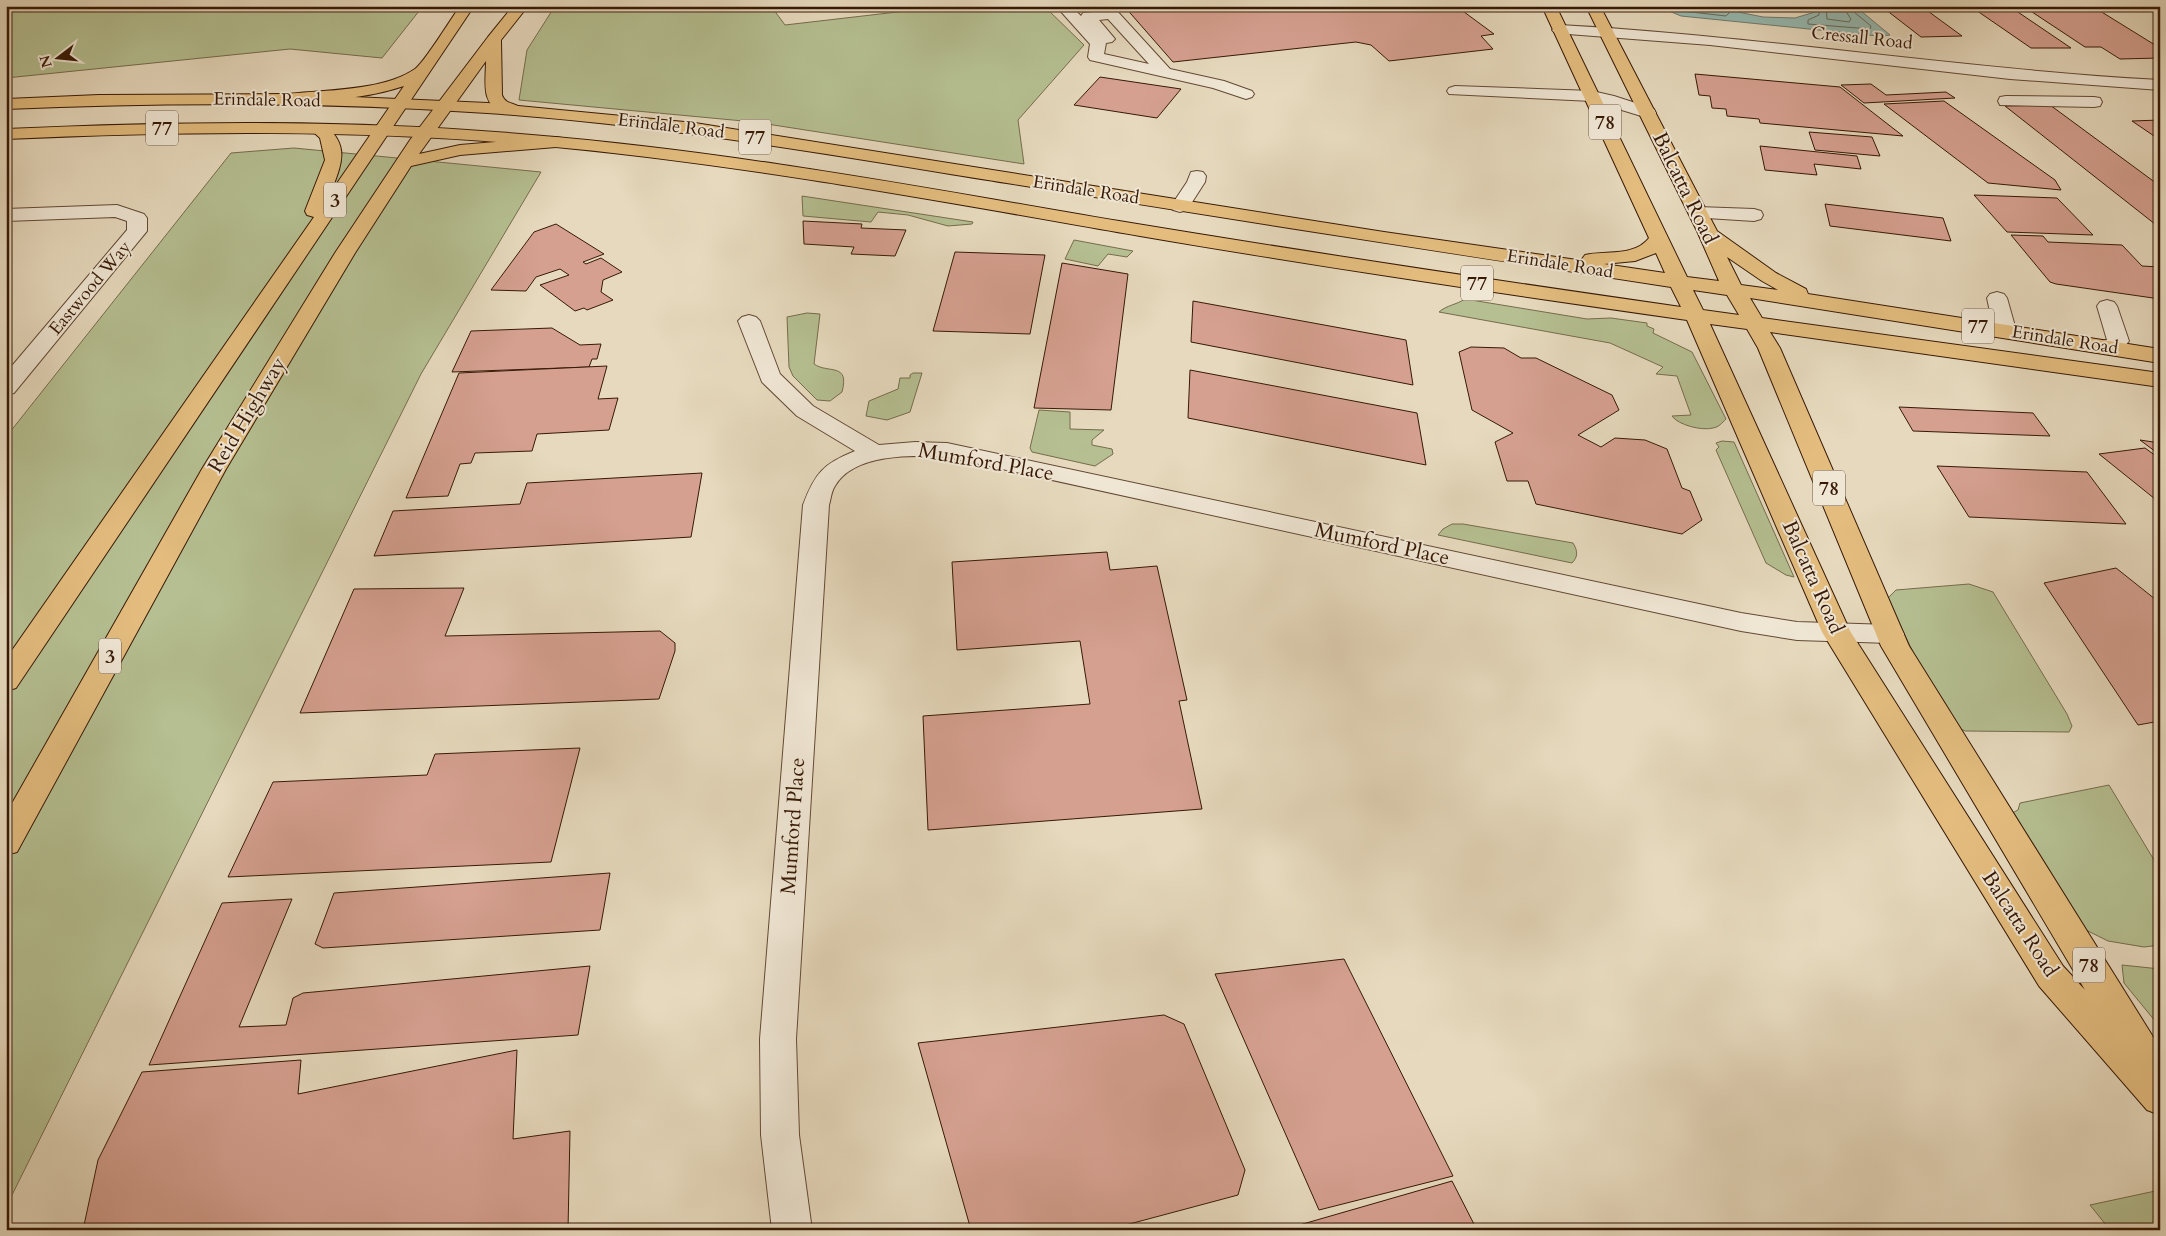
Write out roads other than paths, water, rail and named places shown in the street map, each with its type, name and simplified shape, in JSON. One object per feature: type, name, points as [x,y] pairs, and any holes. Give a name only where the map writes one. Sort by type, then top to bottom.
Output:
[{"type":"main road","name":"Reid Highway","points":[[6,681],[226,362],[296,254],[468,6]]},
{"type":"main road","name":"Reid Highway","points":[[6,843],[214,469],[345,253],[443,106],[521,6]]},
{"type":"main road","name":"Balcatta Road","points":[[1549,6],[1696,315],[1767,472],[1836,632],[2051,976],[2160,1098]]},
{"type":"main road","name":"Balcatta Road","points":[[1594,6],[1698,213],[1723,271],[1769,348],[1895,646],[2160,1081]]},
{"type":"main road","points":[[493,40],[494,94],[496,102],[502,107],[514,110]]},
{"type":"main road","points":[[286,99],[378,88],[400,82],[422,72]]},
{"type":"main road","name":"Erindale Road","points":[[6,104],[117,100],[286,99],[514,110],[696,128],[1180,206],[1538,261],[1838,304],[2160,356]]},
{"type":"main road","name":"Erindale Road","points":[[6,134],[146,128],[318,128],[556,142],[744,164],[1262,251],[1696,315],[2160,380]]},
{"type":"main road","points":[[296,254],[334,160],[328,136],[318,128]]},
{"type":"main road","points":[[404,162],[460,150],[556,142]]},
{"type":"main road","points":[[1708,234],[1780,284],[1802,294],[1838,304]]},
{"type":"main road","points":[[1538,261],[1628,256],[1650,249],[1659,238]]},
{"type":"street","points":[[1063,6],[1098,43],[1096,57],[1218,84],[1246,94]]},
{"type":"street","points":[[1126,63],[1088,16],[1112,14],[1164,71]]},
{"type":"street","name":"Cressall Road","points":[[1560,30],[1607,32],[2076,80],[2160,85]]},
{"type":"street","points":[[1592,96],[1608,89],[1628,72]]},
{"type":"street","points":[[2058,78],[2071,101]]},
{"type":"street","points":[[2006,101],[2094,102],[2081,90],[2076,80]]},
{"type":"street","points":[[1454,91],[1592,96],[1648,112]]},
{"type":"street","points":[[1540,94],[1546,110]]},
{"type":"street","points":[[1180,206],[1196,182],[1197,176]]},
{"type":"street","name":"Eastwood Way","points":[[6,215],[117,211],[137,218],[137,231],[6,388]]},
{"type":"street","points":[[1698,213],[1754,215]]},
{"type":"street","points":[[1997,298],[2005,330]]},
{"type":"street","points":[[2102,347],[2114,345],[2118,341],[2107,306]]},
{"type":"street","points":[[750,321],[770,377],[806,410],[875,453]]},
{"type":"street","name":"Mumford Place","points":[[792,1230],[780,1135],[778,1039],[816,505],[824,483],[842,466],[875,453],[925,448],[947,450],[1741,622],[1797,631],[1890,634]]},
{"type":"water","points":[[1667,6],[1728,6],[1738,12],[1763,17],[1795,18],[1815,12],[1814,6],[1855,6],[1890,35],[1878,36],[1681,16],[1669,11]]}]
